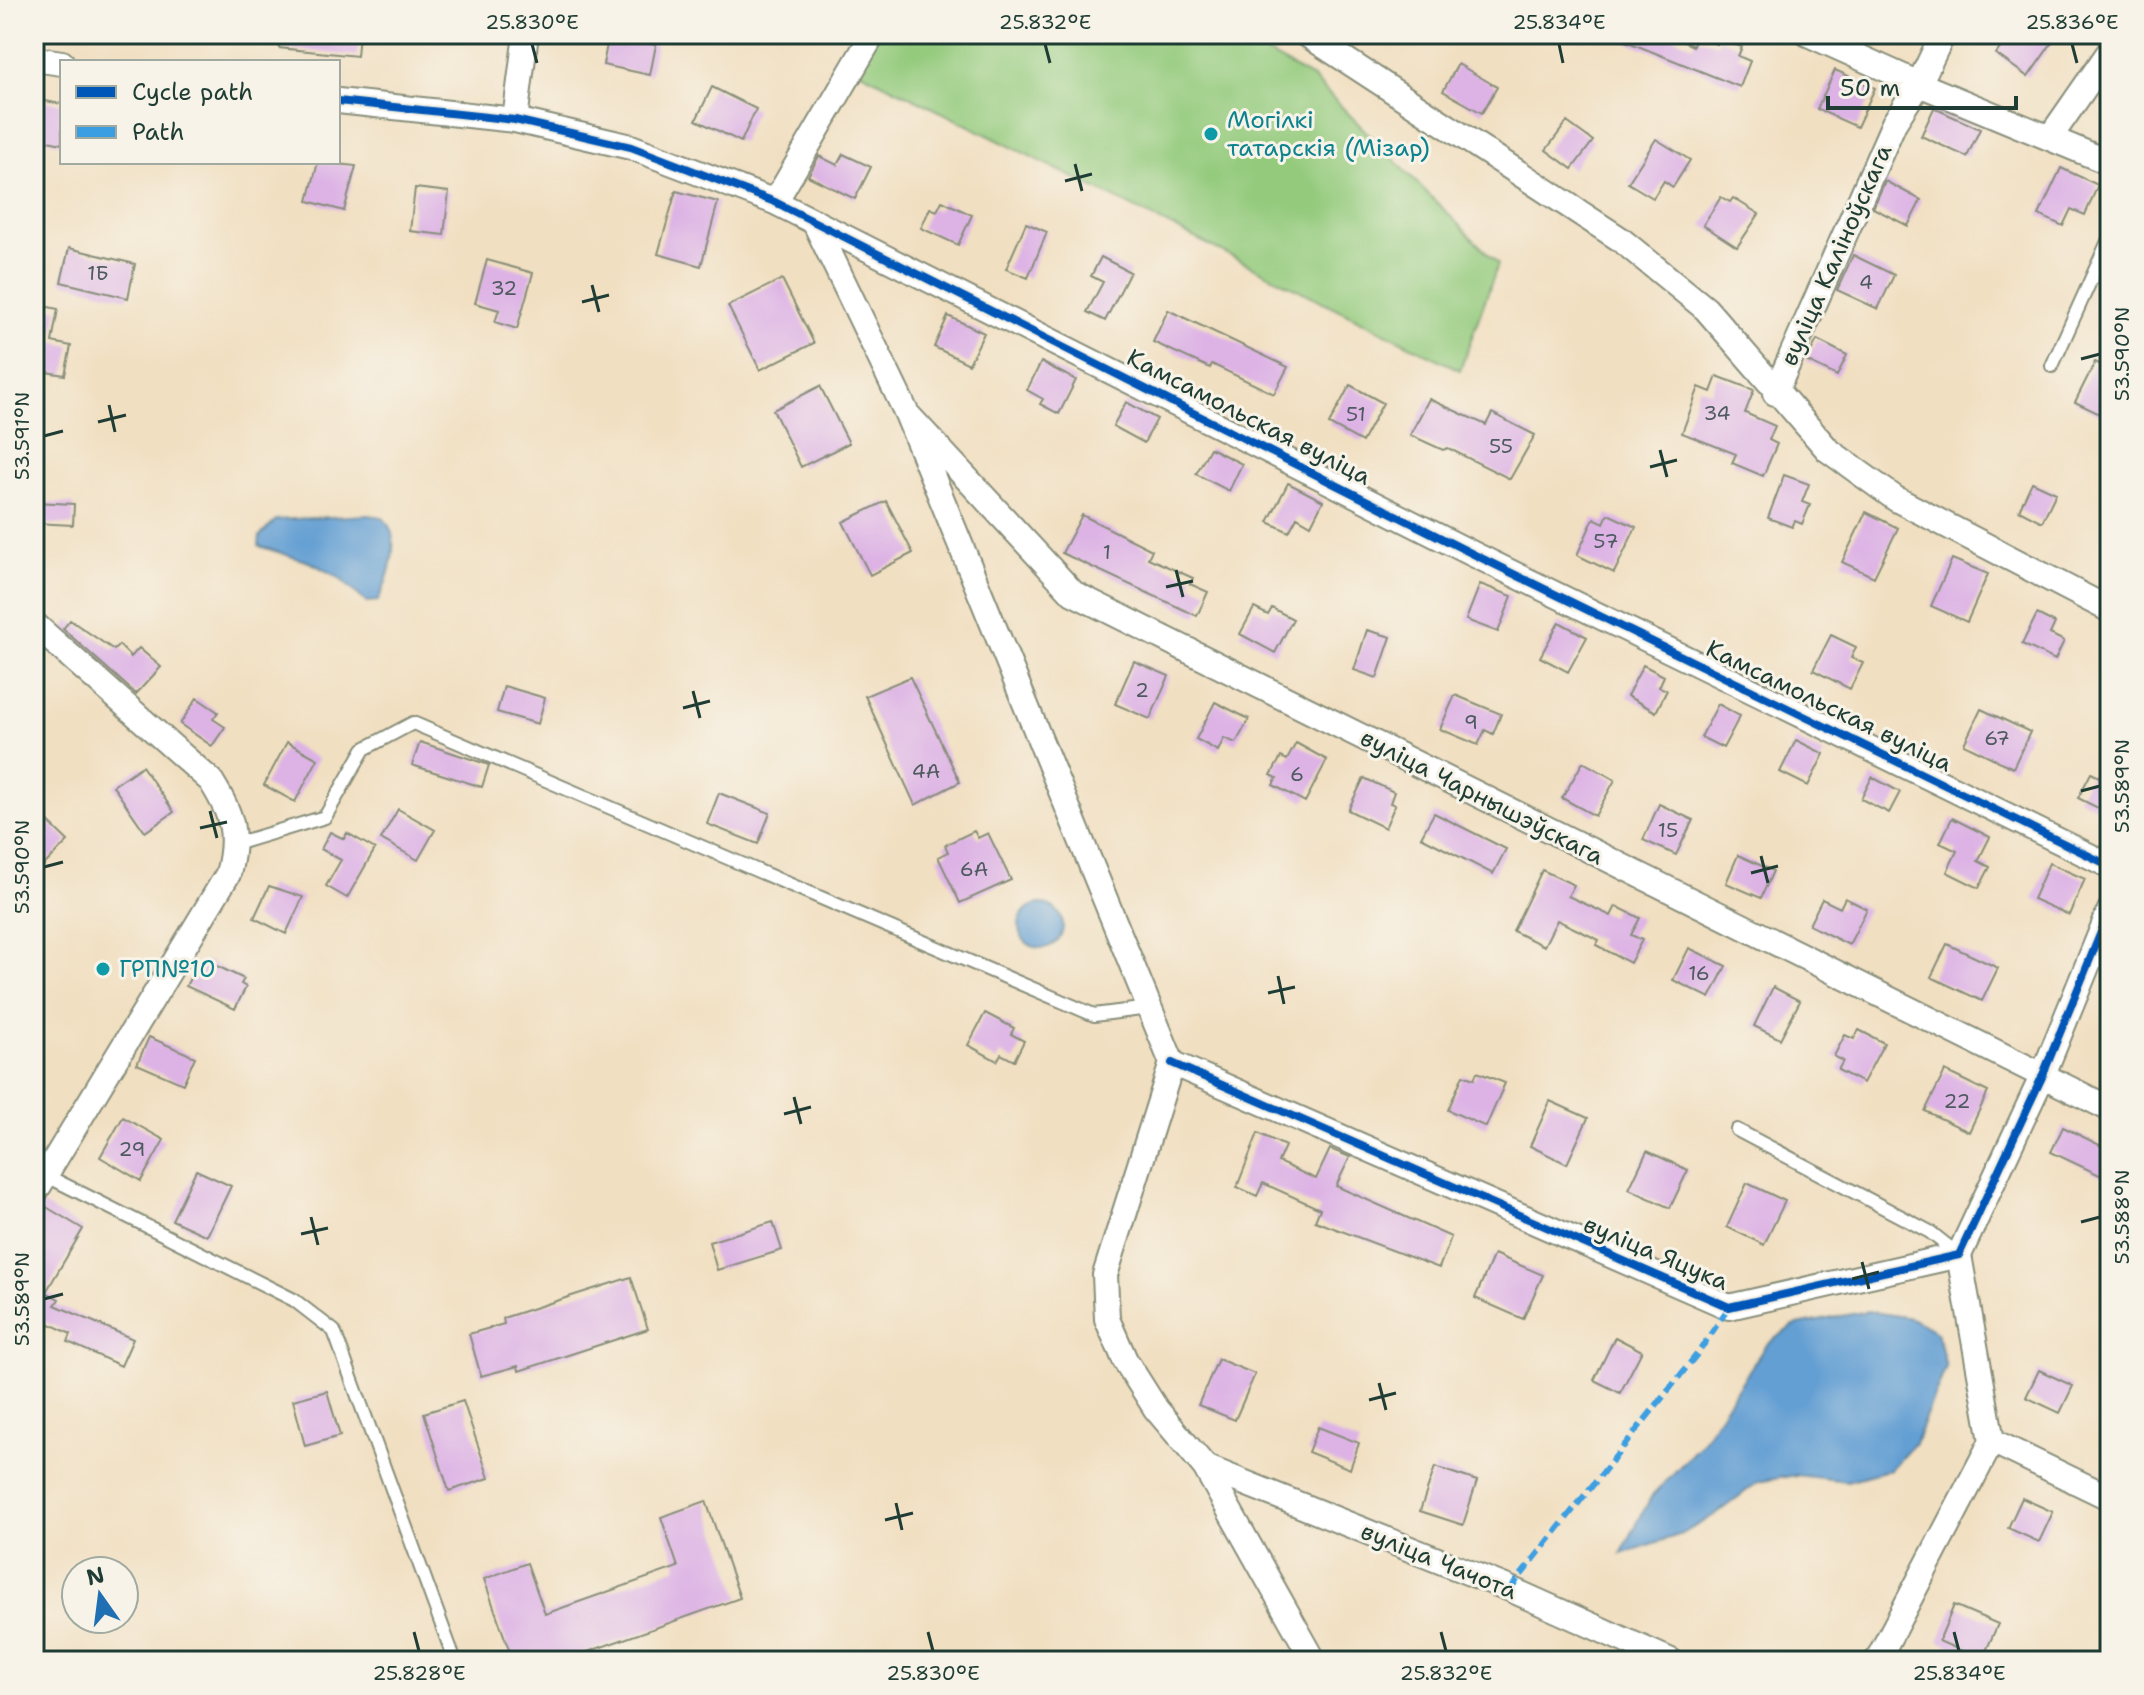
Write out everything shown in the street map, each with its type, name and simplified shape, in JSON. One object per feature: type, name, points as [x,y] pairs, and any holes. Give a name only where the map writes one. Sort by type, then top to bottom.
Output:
[{"type":"street","points":[[515,120],[526,34]]},
{"type":"street","points":[[775,202],[873,34]]},
{"type":"street","points":[[1306,34],[1620,239],[1706,309],[1775,393],[1828,450],[1896,499],[2110,610]]},
{"type":"street","points":[[1808,34],[2110,163]]},
{"type":"street","name":"вуліца Каліноўскага","points":[[1775,393],[1894,123],[1919,84],[1943,34]]},
{"type":"street","points":[[2051,136],[2110,51]]},
{"type":"street","points":[[34,59],[60,63]]},
{"type":"street","name":"Камсамольская вуліца","points":[[340,101],[515,120],[631,147],[775,202],[1471,553],[2110,866]]},
{"type":"street","name":"вуліца Чарнышэўскага","points":[[814,221],[907,414],[1172,1063]]},
{"type":"street","name":"вуліца Чарнышэўскага","points":[[907,414],[1073,593],[2110,1109]]},
{"type":"street","points":[[34,624],[211,781],[228,809],[235,844],[228,874],[40,1185]]},
{"type":"street","points":[[1877,1661],[1992,1441],[1959,1255],[2042,1077],[2110,910]]},
{"type":"street","points":[[1172,1063],[1105,1275],[1107,1319],[1125,1360],[1156,1409],[1205,1467],[1314,1661]]},
{"type":"street","name":"вуліца Яцука","points":[[1172,1063],[1729,1307],[1959,1255]]},
{"type":"street","points":[[1992,1441],[2110,1498]]},
{"type":"street","name":"вуліца Чачота","points":[[1205,1467],[1510,1589],[1671,1661]]},
{"type":"lane","points":[[2052,366],[2110,237]]},
{"type":"lane","points":[[235,844],[325,817],[364,749],[413,723],[1094,1015],[1149,1008]]},
{"type":"lane","points":[[1737,1130],[1930,1232],[1959,1255]]},
{"type":"lane","points":[[40,1185],[294,1300],[334,1331],[455,1661]]},
{"type":"green space","points":[[878,34],[1232,34],[1313,78],[1498,264],[1460,370],[857,70]]},
{"type":"water","points":[[381,517],[392,534],[392,558],[378,601],[366,602],[338,577],[312,563],[259,546],[260,536],[276,520]]},
{"type":"water","points":[[1041,904],[1056,911],[1063,926],[1056,941],[1041,948],[1026,941],[1019,926],[1026,911]]},
{"type":"water","points":[[1867,1311],[1911,1318],[1937,1332],[1946,1367],[1915,1443],[1891,1469],[1847,1481],[1796,1475],[1758,1482],[1716,1514],[1682,1534],[1621,1554],[1651,1497],[1700,1445],[1766,1345],[1793,1326]]},
{"type":"building","points":[[280,34],[359,34],[357,56],[279,48]]},
{"type":"building","points":[[609,34],[636,34],[635,40],[656,45],[650,75],[603,65]]},
{"type":"building","points":[[1608,34],[1667,34],[1693,46],[1696,37],[1717,44],[1719,39],[1742,47],[1738,56],[1750,61],[1740,87]]},
{"type":"building","points":[[2010,34],[2058,34],[2028,77],[1996,54]]},
{"type":"building","points":[[1458,64],[1497,87],[1482,113],[1443,91]]},
{"type":"building","points":[[1835,70],[1875,88],[1857,127],[1817,109]]},
{"type":"building","points":[[712,87],[756,109],[741,142],[696,120]]},
{"type":"building","points":[[34,99],[60,104],[60,144],[34,138]]},
{"type":"building","points":[[1934,108],[1980,129],[1967,157],[1921,136]]},
{"type":"building","points":[[1567,122],[1593,141],[1572,169],[1546,150]]},
{"type":"building","points":[[1656,139],[1690,160],[1673,187],[1664,181],[1653,198],[1628,183]]},
{"type":"building","points":[[843,154],[871,167],[855,199],[808,176],[819,156],[837,165]]},
{"type":"building","points":[[317,164],[356,166],[344,211],[308,201]]},
{"type":"building","points":[[2061,168],[2098,185],[2085,215],[2071,209],[2063,226],[2039,215]]},
{"type":"building","points":[[1885,181],[1921,200],[1908,226],[1873,208]]},
{"type":"building","points":[[415,188],[449,192],[444,235],[410,231]]},
{"type":"building","points":[[676,191],[718,202],[701,266],[658,254]]},
{"type":"building","points":[[1721,197],[1730,202],[1733,198],[1759,214],[1737,247],[1703,225]]},
{"type":"building","points":[[942,201],[972,215],[958,245],[921,228],[930,208],[937,211]]},
{"type":"building","points":[[1026,223],[1047,232],[1028,278],[1006,269]]},
{"type":"building","points":[[69,248],[135,264],[128,298],[61,282]]},
{"type":"building","points":[[1853,255],[1894,275],[1878,309],[1837,290]]},
{"type":"building","points":[[1101,257],[1130,272],[1105,321],[1087,312],[1103,282],[1091,276]]},
{"type":"building","points":[[487,260],[533,273],[517,329],[495,322],[499,310],[475,303]]},
{"type":"building","points":[[782,279],[814,343],[760,370],[728,306]]},
{"type":"building","points":[[34,304],[58,309],[52,342],[71,346],[65,375],[46,372],[44,383],[34,382]]},
{"type":"building","points":[[1168,310],[1288,367],[1274,394],[1212,364],[1210,368],[1153,342]]},
{"type":"building","points":[[948,316],[984,333],[969,364],[934,347]]},
{"type":"building","points":[[1817,340],[1847,355],[1837,376],[1806,361]]},
{"type":"building","points":[[1041,362],[1076,380],[1059,414],[1040,404],[1043,399],[1027,390]]},
{"type":"building","points":[[2095,362],[2110,369],[2110,419],[2075,402]]},
{"type":"building","points":[[1717,376],[1754,390],[1745,413],[1775,426],[1769,440],[1777,444],[1763,476],[1732,463],[1736,454],[1682,433],[1699,387],[1711,392]]},
{"type":"building","points":[[1350,385],[1383,403],[1362,442],[1329,424]]},
{"type":"building","points":[[820,386],[849,443],[801,467],[773,410]]},
{"type":"building","points":[[1429,399],[1486,425],[1492,413],[1535,435],[1510,479],[1448,448],[1443,450],[1410,435]]},
{"type":"building","points":[[1126,402],[1157,419],[1144,443],[1113,426]]},
{"type":"building","points":[[1210,448],[1242,464],[1229,491],[1196,474]]},
{"type":"building","points":[[1784,475],[1809,484],[1802,502],[1810,505],[1802,524],[1795,521],[1792,527],[1768,518]]},
{"type":"building","points":[[2032,482],[2056,493],[2042,522],[2019,510]]},
{"type":"building","points":[[1288,483],[1323,501],[1311,525],[1297,517],[1289,532],[1268,522]]},
{"type":"building","points":[[886,501],[913,553],[870,575],[843,522]]},
{"type":"building","points":[[34,502],[74,504],[73,525],[34,523]]},
{"type":"building","points":[[1866,512],[1898,528],[1874,577],[1842,562]]},
{"type":"building","points":[[1608,514],[1636,527],[1614,573],[1577,555],[1594,518],[1604,523]]},
{"type":"building","points":[[1082,515],[1152,550],[1148,558],[1193,578],[1190,584],[1208,592],[1197,616],[1062,553]]},
{"type":"building","points":[[1952,559],[1988,574],[1967,622],[1931,606]]},
{"type":"building","points":[[1480,584],[1512,596],[1498,632],[1466,620]]},
{"type":"building","points":[[1254,608],[1268,615],[1272,608],[1293,619],[1275,653],[1240,634]]},
{"type":"building","points":[[2037,614],[2055,623],[2050,634],[2064,641],[2055,660],[2022,644]]},
{"type":"building","points":[[70,620],[114,650],[119,645],[131,657],[139,648],[161,667],[136,694],[63,629]]},
{"type":"building","points":[[1559,622],[1587,637],[1568,672],[1540,657]]},
{"type":"building","points":[[1367,630],[1391,637],[1377,678],[1354,670]]},
{"type":"building","points":[[1831,635],[1856,647],[1851,658],[1863,663],[1850,689],[1813,670]]},
{"type":"building","points":[[1134,661],[1169,676],[1150,719],[1115,704]]},
{"type":"building","points":[[1643,665],[1664,676],[1659,687],[1667,690],[1656,712],[1627,696]]},
{"type":"building","points":[[910,677],[960,782],[915,805],[865,696]]},
{"type":"building","points":[[504,686],[545,698],[538,724],[497,712]]},
{"type":"building","points":[[1455,695],[1501,714],[1493,734],[1485,730],[1478,745],[1440,729]]},
{"type":"building","points":[[197,698],[218,712],[213,719],[225,727],[212,746],[180,724]]},
{"type":"building","points":[[1215,702],[1249,719],[1236,743],[1224,738],[1218,751],[1196,739]]},
{"type":"building","points":[[1718,704],[1740,716],[1723,748],[1701,737]]},
{"type":"building","points":[[1981,709],[2030,732],[2013,768],[1964,744]]},
{"type":"building","points":[[1796,740],[1824,754],[1808,786],[1780,772]]},
{"type":"building","points":[[287,742],[318,759],[295,802],[264,785]]},
{"type":"building","points":[[420,742],[489,765],[482,787],[412,765]]},
{"type":"building","points":[[1296,743],[1327,760],[1305,802],[1273,785],[1277,778],[1271,775],[1281,757],[1287,760]]},
{"type":"building","points":[[1583,762],[1615,780],[1595,816],[1562,798]]},
{"type":"building","points":[[142,766],[174,812],[145,832],[113,786]]},
{"type":"building","points":[[2091,773],[2110,782],[2110,814],[2078,798]]},
{"type":"building","points":[[1872,777],[1900,792],[1889,813],[1861,799]]},
{"type":"building","points":[[1364,778],[1394,792],[1390,803],[1395,805],[1385,828],[1348,810]]},
{"type":"building","points":[[719,793],[770,813],[758,844],[707,824]]},
{"type":"building","points":[[1659,804],[1693,820],[1676,855],[1643,840]]},
{"type":"building","points":[[34,808],[68,841],[34,875]]},
{"type":"building","points":[[398,809],[435,830],[418,860],[381,839]]},
{"type":"building","points":[[1434,813],[1506,849],[1493,874],[1421,837]]},
{"type":"building","points":[[1952,818],[1990,837],[1978,861],[1990,867],[1979,888],[1947,872],[1957,851],[1940,843]]},
{"type":"building","points":[[974,831],[978,838],[988,833],[1011,880],[960,903],[938,857],[948,852],[945,845]]},
{"type":"building","points":[[330,832],[344,839],[347,833],[375,849],[347,898],[326,886],[341,860],[321,849]]},
{"type":"building","points":[[1738,855],[1773,871],[1761,898],[1726,883]]},
{"type":"building","points":[[2049,863],[2085,879],[2069,915],[2033,899]]},
{"type":"building","points":[[1542,870],[1574,885],[1568,896],[1611,916],[1616,906],[1640,918],[1631,935],[1642,940],[1630,963],[1596,945],[1599,940],[1557,920],[1544,946],[1513,931]]},
{"type":"building","points":[[269,886],[303,897],[286,934],[254,918]]},
{"type":"building","points":[[1845,898],[1867,909],[1849,945],[1809,925],[1822,899],[1840,908]]},
{"type":"building","points":[[1947,944],[1998,968],[1982,1001],[1931,977]]},
{"type":"building","points":[[1689,948],[1726,966],[1710,998],[1673,980]]},
{"type":"building","points":[[205,960],[244,979],[241,984],[246,987],[235,1009],[186,986],[197,964],[202,966]]},
{"type":"building","points":[[1773,987],[1800,1001],[1780,1039],[1754,1026]]},
{"type":"building","points":[[985,1013],[1014,1028],[1011,1034],[1024,1041],[1014,1061],[1001,1054],[997,1061],[968,1045]]},
{"type":"building","points":[[1859,1030],[1884,1043],[1863,1083],[1838,1070],[1843,1061],[1834,1056],[1845,1035],[1854,1039]]},
{"type":"building","points":[[149,1037],[195,1057],[183,1084],[137,1064]]},
{"type":"building","points":[[1945,1071],[1988,1092],[1969,1132],[1925,1111]]},
{"type":"building","points":[[1477,1072],[1505,1083],[1486,1127],[1448,1110],[1463,1075],[1474,1079]]},
{"type":"building","points":[[1550,1101],[1588,1118],[1567,1164],[1530,1146]]},
{"type":"building","points":[[123,1117],[164,1140],[141,1181],[100,1157]]},
{"type":"building","points":[[2063,1127],[2110,1150],[2110,1180],[2051,1152]]},
{"type":"building","points":[[1258,1133],[1285,1146],[1278,1162],[1316,1179],[1330,1149],[1350,1157],[1336,1186],[1451,1237],[1439,1268],[1315,1221],[1320,1209],[1263,1183],[1257,1196],[1237,1187]]},
{"type":"building","points":[[1647,1151],[1688,1170],[1670,1208],[1629,1189]]},
{"type":"building","points":[[196,1170],[231,1186],[207,1236],[172,1220]]},
{"type":"building","points":[[1747,1183],[1785,1201],[1764,1245],[1727,1227]]},
{"type":"building","points":[[43,1205],[83,1229],[46,1292],[59,1299],[55,1305],[133,1339],[121,1366],[68,1342],[71,1334],[46,1322],[34,1345],[34,1215]]},
{"type":"building","points":[[773,1222],[782,1250],[717,1270],[709,1242]]},
{"type":"building","points":[[1494,1254],[1543,1275],[1523,1319],[1475,1298]]},
{"type":"building","points":[[631,1277],[648,1329],[519,1371],[518,1366],[481,1376],[469,1334],[504,1324],[503,1318]]},
{"type":"building","points":[[1615,1337],[1642,1351],[1620,1393],[1594,1380]]},
{"type":"building","points":[[1218,1359],[1255,1374],[1235,1420],[1198,1405]]},
{"type":"building","points":[[2039,1370],[2073,1386],[2060,1413],[2026,1397]]},
{"type":"building","points":[[327,1391],[340,1436],[305,1446],[293,1400]]},
{"type":"building","points":[[463,1401],[489,1478],[449,1491],[424,1413]]},
{"type":"building","points":[[1318,1427],[1359,1443],[1350,1469],[1308,1452]]},
{"type":"building","points":[[1435,1467],[1477,1481],[1463,1525],[1420,1511]]},
{"type":"building","points":[[2022,1498],[2053,1512],[2039,1542],[2008,1528]]},
{"type":"building","points":[[706,1501],[740,1598],[562,1661],[513,1661],[484,1579],[527,1563],[545,1614],[678,1567],[661,1517]]},
{"type":"building","points":[[1954,1605],[1998,1624],[1982,1660],[1939,1641]]},
{"type":"marked path","points":[[1510,1589],[1698,1353],[1729,1307]]},
{"type":"cycle path","points":[[340,101],[515,120],[631,147],[775,202],[1471,553],[2110,866]]},
{"type":"cycle path","points":[[1172,1063],[1729,1307],[1959,1255],[2042,1077],[2110,910]]},
{"type":"place","name":"Могілкі татарскія (Мізар)","points":[[1211,134]]},
{"type":"place","name":"ГРП№10","points":[[103,969]]}]
